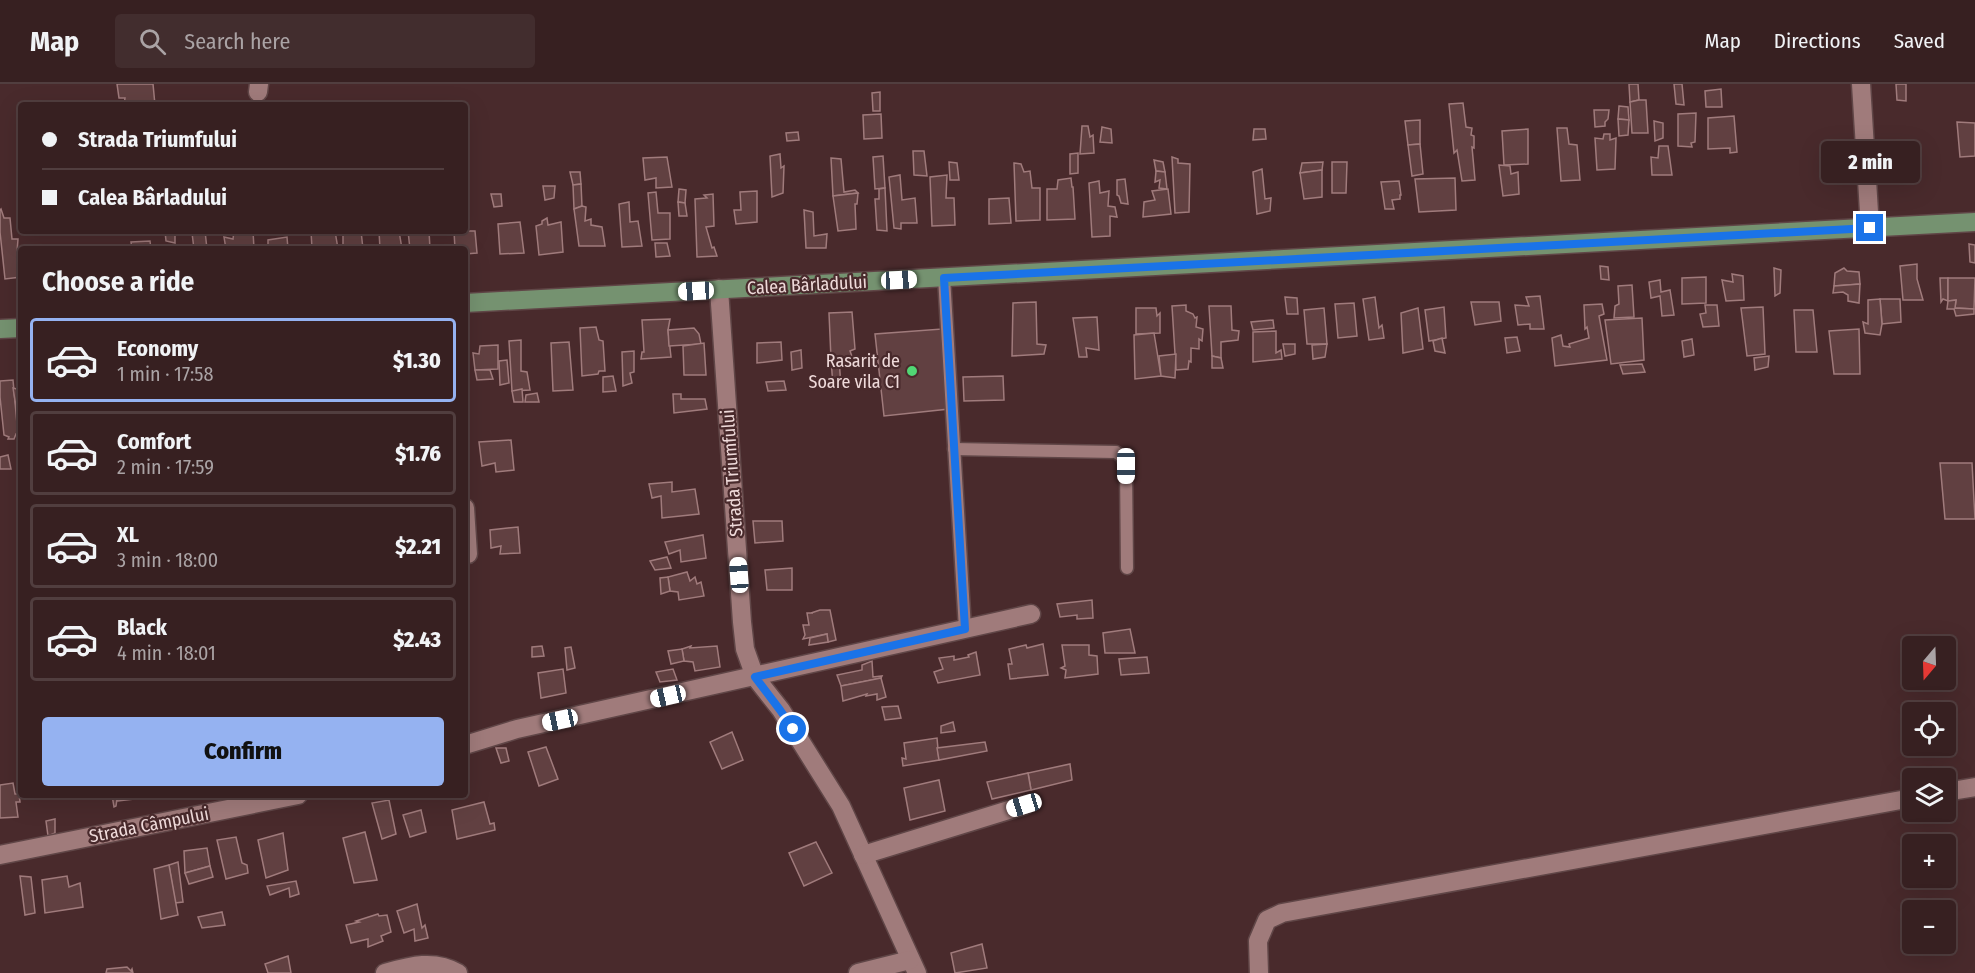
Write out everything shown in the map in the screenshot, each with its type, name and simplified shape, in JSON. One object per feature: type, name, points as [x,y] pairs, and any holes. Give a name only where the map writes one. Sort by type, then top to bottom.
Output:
[{"type":"main road","name":"Calea Bârladului","points":[[468,303],[1975,222]]},
{"type":"main road","points":[[0,329],[18,328]]},
{"type":"street","points":[[1861,84],[1870,228]]},
{"type":"street","name":"Strada Triumfului","points":[[719,289],[745,649],[755,677],[780,710],[842,806],[914,966]]},
{"type":"street","points":[[468,744],[517,729],[1031,614]]},
{"type":"street","points":[[1956,790],[1975,787]]},
{"type":"street","name":"Strada Câmpului","points":[[0,855],[283,798]]},
{"type":"street","points":[[1259,973],[1258,941],[1267,920],[1282,913],[1902,800]]},
{"type":"street","points":[[863,855],[1024,805]]},
{"type":"street","points":[[385,973],[431,964],[446,966],[458,973]]},
{"type":"street","points":[[858,973],[914,966]]},
{"type":"lane","points":[[944,278],[965,629]]},
{"type":"lane","points":[[954,449],[1116,452],[1122,457],[1126,466],[1127,568]]},
{"type":"building","points":[[117,84],[153,84],[155,102],[124,102],[125,98],[119,98]]},
{"type":"building","points":[[1629,84],[1638,84],[1639,100],[1630,102]]},
{"type":"building","points":[[1674,84],[1682,84],[1684,105],[1676,104]]},
{"type":"building","points":[[1896,84],[1906,84],[1906,101],[1897,100]]},
{"type":"building","points":[[1721,89],[1722,107],[1706,107],[1705,91]]},
{"type":"building","points":[[880,92],[880,111],[873,111],[872,93]]},
{"type":"building","points":[[1646,100],[1648,133],[1632,133],[1630,102]]},
{"type":"building","points":[[1463,103],[1466,127],[1472,128],[1471,135],[1474,136],[1474,148],[1472,147],[1475,180],[1462,181],[1457,150],[1454,153],[1449,104]]},
{"type":"building","points":[[1619,106],[1628,107],[1629,120],[1618,119]]},
{"type":"building","points":[[1594,110],[1609,110],[1605,126],[1595,127]]},
{"type":"building","points":[[1696,113],[1695,142],[1691,143],[1692,147],[1678,146],[1678,114]]},
{"type":"building","points":[[881,114],[882,138],[864,139],[863,115]]},
{"type":"building","points":[[1734,116],[1737,152],[1730,153],[1730,148],[1708,149],[1708,118]]},
{"type":"building","points":[[1618,119],[1629,120],[1628,135],[1619,136]]},
{"type":"building","points":[[1420,120],[1420,144],[1408,145],[1405,121]]},
{"type":"building","points":[[1654,121],[1663,123],[1663,138],[1655,141]]},
{"type":"building","points":[[1957,122],[1975,123],[1975,156],[1960,157]]},
{"type":"building","points":[[1082,126],[1088,126],[1090,137],[1093,135],[1094,153],[1080,154]]},
{"type":"building","points":[[1102,127],[1111,129],[1112,143],[1100,142]]},
{"type":"building","points":[[1557,128],[1567,128],[1569,144],[1577,145],[1580,180],[1561,181]]},
{"type":"building","points":[[1254,129],[1265,129],[1266,139],[1253,140]]},
{"type":"building","points":[[1528,129],[1528,164],[1504,165],[1502,131]]},
{"type":"building","points":[[798,132],[799,140],[787,141],[786,133]]},
{"type":"building","points":[[1604,134],[1610,134],[1610,140],[1616,138],[1615,169],[1597,170],[1595,138],[1603,139]]},
{"type":"building","points":[[1840,143],[1852,144],[1853,171],[1850,169],[1841,171]]},
{"type":"building","points":[[1420,144],[1423,174],[1412,176],[1408,145]]},
{"type":"building","points":[[1659,146],[1668,146],[1672,175],[1652,175],[1651,157],[1658,158]]},
{"type":"building","points":[[913,151],[924,151],[927,176],[914,175]]},
{"type":"building","points":[[1078,153],[1078,173],[1070,174],[1070,154]]},
{"type":"building","points":[[780,154],[781,168],[784,166],[783,193],[772,197],[770,156]]},
{"type":"building","points":[[883,156],[885,188],[875,189],[873,157]]},
{"type":"building","points":[[667,157],[672,187],[656,188],[656,178],[645,180],[643,158]]},
{"type":"building","points":[[1172,157],[1178,159],[1178,163],[1190,164],[1189,212],[1175,213]]},
{"type":"building","points":[[831,158],[841,159],[844,192],[855,190],[858,193],[833,196]]},
{"type":"building","points":[[1154,160],[1163,162],[1165,172],[1156,171]]},
{"type":"building","points":[[949,162],[957,163],[959,180],[950,180]]},
{"type":"building","points":[[1323,162],[1322,170],[1300,173],[1302,163]]},
{"type":"building","points":[[1332,162],[1347,162],[1346,193],[1332,193]]},
{"type":"building","points":[[1014,163],[1021,164],[1024,172],[1030,171],[1032,188],[1040,188],[1040,220],[1016,221]]},
{"type":"building","points":[[1499,165],[1510,166],[1511,174],[1518,172],[1519,194],[1503,196]]},
{"type":"building","points":[[1262,169],[1265,199],[1271,198],[1270,211],[1257,214],[1253,172]]},
{"type":"building","points":[[1322,170],[1322,197],[1304,199],[1300,173]]},
{"type":"building","points":[[1156,171],[1165,172],[1167,189],[1159,188],[1160,180],[1155,182]]},
{"type":"building","points":[[570,172],[580,172],[581,184],[573,185]]},
{"type":"building","points":[[900,175],[902,200],[915,198],[917,223],[901,223],[901,229],[894,228],[889,177]]},
{"type":"building","points":[[947,175],[946,198],[954,198],[955,225],[932,226],[930,177]]},
{"type":"building","points":[[1071,178],[1075,219],[1047,220],[1047,189],[1057,189],[1058,180]]},
{"type":"building","points":[[1455,178],[1456,210],[1419,212],[1415,179]]},
{"type":"building","points":[[1125,179],[1128,204],[1121,203],[1117,195],[1117,180]]},
{"type":"building","points":[[1099,181],[1100,193],[1109,191],[1108,206],[1115,207],[1117,217],[1110,216],[1110,236],[1092,237],[1089,183]]},
{"type":"building","points":[[1399,181],[1400,199],[1392,200],[1394,209],[1385,209],[1381,182]]},
{"type":"building","points":[[581,184],[582,206],[574,209],[573,185]]},
{"type":"building","points":[[543,186],[555,186],[554,198],[545,200]]},
{"type":"building","points":[[885,188],[887,231],[877,230],[875,199],[879,199],[879,189]]},
{"type":"building","points":[[679,189],[686,190],[685,203],[678,202]]},
{"type":"building","points":[[1168,189],[1171,214],[1143,217],[1144,202],[1155,200],[1152,191]]},
{"type":"building","points":[[757,191],[757,222],[736,224],[734,210],[741,210],[740,192]]},
{"type":"building","points":[[656,192],[658,213],[670,213],[670,239],[652,240],[648,193]]},
{"type":"building","points":[[858,193],[857,204],[855,204],[856,229],[838,231],[833,196]]},
{"type":"building","points":[[491,194],[501,194],[502,206],[494,207]]},
{"type":"building","points":[[713,194],[714,226],[706,227],[712,248],[714,247],[717,256],[697,257],[695,199],[707,198],[704,195]]},
{"type":"building","points":[[1009,198],[1011,223],[989,224],[989,199]]},
{"type":"building","points":[[629,202],[630,222],[638,221],[642,246],[622,247],[619,204]]},
{"type":"building","points":[[678,202],[685,203],[687,216],[679,216]]},
{"type":"building","points":[[586,207],[585,221],[591,219],[591,225],[602,227],[605,246],[579,246],[574,209]]},
{"type":"building","points":[[0,210],[4,218],[10,218],[12,239],[18,239],[18,277],[5,279]]},
{"type":"building","points":[[804,210],[813,212],[814,236],[827,234],[826,248],[806,248]]},
{"type":"building","points":[[547,218],[548,225],[561,222],[563,252],[539,255],[536,226],[542,224],[542,221]]},
{"type":"building","points":[[520,222],[524,253],[500,254],[498,224]]},
{"type":"building","points":[[468,231],[475,231],[477,253],[468,254],[468,246],[455,246],[454,234],[468,234]]},
{"type":"building","points":[[165,234],[175,234],[175,243],[166,241]]},
{"type":"building","points":[[192,234],[205,234],[207,246],[194,246]]},
{"type":"building","points":[[234,234],[253,234],[254,246],[226,246],[224,237],[233,239]]},
{"type":"building","points":[[311,234],[336,234],[338,246],[312,246]]},
{"type":"building","points":[[361,234],[363,246],[343,246],[343,235]]},
{"type":"building","points":[[379,234],[400,234],[402,246],[380,246]]},
{"type":"building","points":[[408,234],[429,234],[430,246],[410,246]]},
{"type":"building","points":[[287,237],[288,246],[268,246],[268,240]]},
{"type":"building","points":[[150,241],[151,246],[132,246],[131,242]]},
{"type":"building","points":[[655,243],[667,243],[670,256],[656,257]]},
{"type":"building","points":[[1969,244],[1975,245],[1975,263],[1970,262]]},
{"type":"building","points":[[1917,264],[1917,279],[1923,300],[1903,300],[1900,266]]},
{"type":"building","points":[[1600,266],[1608,267],[1609,280],[1601,279]]},
{"type":"building","points":[[1774,268],[1781,270],[1780,293],[1775,296]]},
{"type":"building","points":[[1844,268],[1847,271],[1859,272],[1860,284],[1834,286],[1835,273]]},
{"type":"building","points":[[1732,274],[1743,276],[1744,300],[1726,301],[1722,280],[1733,282]]},
{"type":"building","points":[[1706,277],[1706,303],[1682,304],[1682,278]]},
{"type":"building","points":[[1940,278],[1948,278],[1948,301],[1943,299],[1941,302]]},
{"type":"building","points":[[1948,278],[1975,278],[1974,309],[1955,308],[1956,300],[1948,301]]},
{"type":"building","points":[[1660,280],[1661,292],[1670,290],[1674,315],[1662,316],[1660,296],[1651,298],[1649,282]]},
{"type":"building","points":[[1860,284],[1859,303],[1848,301],[1848,295],[1843,292],[1833,293],[1834,286]]},
{"type":"building","points":[[1632,285],[1634,317],[1614,318],[1615,306],[1619,304],[1618,286]]},
{"type":"building","points":[[1540,296],[1544,329],[1530,329],[1530,324],[1518,325],[1515,305],[1529,306],[1526,297]]},
{"type":"building","points":[[1285,297],[1297,298],[1298,314],[1287,314]]},
{"type":"building","points":[[1375,297],[1379,328],[1382,325],[1384,338],[1369,340],[1363,299]]},
{"type":"building","points":[[1880,299],[1900,299],[1901,322],[1882,324]]},
{"type":"building","points":[[1880,299],[1882,324],[1880,335],[1865,333],[1863,322],[1868,324],[1868,300]]},
{"type":"building","points":[[1956,300],[1955,308],[1974,309],[1974,314],[1956,316],[1954,309],[1947,309],[1948,301]]},
{"type":"building","points":[[1036,302],[1037,344],[1046,345],[1044,354],[1012,356],[1013,303]]},
{"type":"building","points":[[1471,302],[1499,302],[1501,321],[1475,325]]},
{"type":"building","points":[[1354,303],[1357,336],[1338,338],[1335,304]]},
{"type":"building","points":[[1602,304],[1604,314],[1599,316],[1607,360],[1555,366],[1552,338],[1561,335],[1563,346],[1570,347],[1569,344],[1589,338],[1587,327],[1585,329],[1584,305]]},
{"type":"building","points":[[1186,305],[1186,311],[1193,314],[1195,318],[1197,317],[1196,327],[1203,329],[1202,341],[1199,339],[1199,349],[1191,348],[1191,362],[1189,361],[1188,369],[1176,370],[1172,306]]},
{"type":"building","points":[[1705,305],[1717,305],[1719,326],[1703,327],[1700,314],[1706,313]]},
{"type":"building","points":[[1209,306],[1231,306],[1232,330],[1239,331],[1238,340],[1221,342],[1221,358],[1212,356]]},
{"type":"building","points":[[1444,307],[1446,338],[1429,341],[1425,310]]},
{"type":"building","points":[[1763,307],[1765,354],[1747,356],[1741,308]]},
{"type":"building","points":[[1136,308],[1156,308],[1157,316],[1160,313],[1160,333],[1136,334]]},
{"type":"building","points":[[1324,308],[1327,344],[1307,344],[1304,310]]},
{"type":"building","points":[[1418,308],[1423,349],[1403,353],[1401,313]]},
{"type":"building","points":[[1794,310],[1813,310],[1817,352],[1796,352]]},
{"type":"building","points":[[852,312],[855,349],[850,351],[853,359],[831,359],[829,313]]},
{"type":"building","points":[[1097,317],[1099,350],[1086,348],[1087,357],[1079,357],[1073,318]]},
{"type":"building","points":[[1642,318],[1644,360],[1611,364],[1605,320]]},
{"type":"building","points":[[670,319],[668,330],[671,357],[641,359],[642,352],[644,352],[642,320]]},
{"type":"building","points":[[1273,320],[1274,328],[1253,330],[1251,322]]},
{"type":"building","points":[[596,327],[599,340],[603,341],[605,371],[582,376],[580,328]]},
{"type":"building","points":[[694,328],[699,334],[701,344],[669,346],[668,330]]},
{"type":"building","name":"Rasarit de Soare vila C1","points":[[942,329],[949,409],[884,416],[875,334]]},
{"type":"building","points":[[1859,329],[1860,374],[1834,374],[1829,331]]},
{"type":"building","points":[[1276,331],[1276,353],[1281,350],[1282,359],[1253,362],[1253,332]]},
{"type":"building","points":[[1154,333],[1161,376],[1135,379],[1134,335]]},
{"type":"building","points":[[1517,337],[1520,351],[1507,353],[1505,338]]},
{"type":"building","points":[[1442,338],[1445,353],[1435,351],[1433,341]]},
{"type":"building","points":[[1692,339],[1694,355],[1684,357],[1682,341]]},
{"type":"building","points":[[521,340],[521,371],[527,372],[530,390],[512,391],[509,341]]},
{"type":"building","points":[[569,342],[573,390],[553,391],[551,343]]},
{"type":"building","points":[[781,342],[782,360],[757,363],[757,343]]},
{"type":"building","points":[[704,343],[706,375],[684,375],[683,346]]},
{"type":"building","points":[[1283,344],[1295,344],[1295,354],[1285,356]]},
{"type":"building","points":[[1327,344],[1325,357],[1313,359],[1312,345]]},
{"type":"building","points":[[498,345],[498,369],[475,370],[473,353],[479,354],[480,346]]},
{"type":"building","points":[[801,350],[802,368],[792,370],[791,352]]},
{"type":"building","points":[[634,351],[634,372],[630,373],[632,383],[623,386],[622,352]]},
{"type":"building","points":[[1176,354],[1175,378],[1161,376],[1159,356]]},
{"type":"building","points":[[1212,356],[1221,358],[1223,368],[1212,368]]},
{"type":"building","points":[[1769,356],[1768,367],[1755,370],[1754,358]]},
{"type":"building","points":[[831,359],[839,359],[841,387],[833,386]]},
{"type":"building","points":[[507,360],[509,383],[500,385],[499,361]]},
{"type":"building","points":[[1642,364],[1645,372],[1623,374],[1620,365]]},
{"type":"building","points":[[475,370],[490,370],[493,379],[477,380]]},
{"type":"building","points":[[613,376],[616,391],[603,392],[603,377]]},
{"type":"building","points":[[1003,376],[1004,400],[964,401],[963,377]]},
{"type":"building","points":[[13,380],[18,435],[16,434],[14,439],[8,439],[9,437],[4,435],[0,381]]},
{"type":"building","points":[[784,381],[786,390],[768,391],[766,382]]},
{"type":"building","points":[[13,388],[18,389],[18,419]]},
{"type":"building","points":[[522,389],[523,402],[514,402],[512,391]]},
{"type":"building","points":[[537,393],[539,402],[525,402],[526,395]]},
{"type":"building","points":[[673,394],[681,394],[681,399],[705,399],[707,409],[674,413]]},
{"type":"building","points":[[511,440],[514,470],[496,472],[495,463],[482,466],[479,442]]},
{"type":"building","points":[[8,455],[11,469],[0,469],[0,457]]},
{"type":"building","points":[[1940,463],[1972,463],[1975,519],[1945,519]]},
{"type":"building","points":[[672,482],[672,492],[695,489],[699,514],[662,518],[661,496],[652,498],[649,484]]},
{"type":"building","points":[[753,521],[782,521],[783,541],[755,543]]},
{"type":"building","points":[[518,527],[520,553],[500,554],[501,546],[491,548],[490,530]]},
{"type":"building","points":[[703,535],[706,558],[681,562],[680,550],[669,554],[665,542]]},
{"type":"building","points":[[667,557],[671,568],[655,570],[650,561]]},
{"type":"building","points":[[792,568],[792,590],[767,590],[765,570]]},
{"type":"building","points":[[687,572],[690,581],[695,577],[697,584],[701,582],[704,596],[679,600],[678,592],[670,591],[668,577]]},
{"type":"building","points":[[668,577],[670,591],[661,594],[660,578]]},
{"type":"building","points":[[1092,600],[1093,618],[1077,619],[1077,615],[1060,617],[1057,604]]},
{"type":"building","points":[[830,610],[836,640],[828,642],[827,634],[803,639],[805,635],[803,625],[809,625],[807,613]]},
{"type":"building","points":[[1130,629],[1135,653],[1105,653],[1103,633]]},
{"type":"building","points":[[827,634],[828,642],[809,645],[810,638]]},
{"type":"building","points":[[1043,644],[1048,675],[1010,679],[1008,664],[1012,664],[1009,649]]},
{"type":"building","points":[[1062,645],[1089,645],[1089,655],[1097,656],[1098,674],[1065,678],[1066,670],[1061,668],[1065,666]]},
{"type":"building","points":[[542,646],[544,656],[532,657],[532,647]]},
{"type":"building","points":[[691,646],[690,648],[717,646],[720,667],[695,671],[693,662],[684,661],[682,649]]},
{"type":"building","points":[[571,647],[575,668],[567,670],[565,648]]},
{"type":"building","points":[[682,649],[684,661],[671,664],[668,651]]},
{"type":"building","points":[[976,652],[980,675],[938,683],[934,672],[943,669],[939,658],[954,656],[954,660],[969,657],[968,655]]},
{"type":"building","points":[[1147,657],[1149,673],[1121,675],[1119,659]]},
{"type":"building","points":[[872,661],[873,677],[882,676],[881,678],[841,686],[837,675],[862,670],[862,665]]},
{"type":"building","points":[[563,669],[566,693],[541,698],[538,673]]},
{"type":"building","points":[[673,669],[677,680],[660,682],[656,672]]},
{"type":"building","points":[[881,678],[886,697],[877,700],[877,694],[866,696],[867,694],[843,701],[841,686]]},
{"type":"building","points":[[898,706],[901,718],[885,720],[882,707]]},
{"type":"building","points":[[953,722],[955,731],[941,733],[941,726]]},
{"type":"building","points":[[732,732],[743,760],[722,769],[710,742]]},
{"type":"building","points":[[937,738],[939,760],[903,766],[902,758],[906,759],[904,743]]},
{"type":"building","points":[[985,742],[987,751],[939,760],[937,748]]},
{"type":"building","points":[[546,747],[558,779],[539,786],[528,752]]},
{"type":"building","points":[[496,748],[506,748],[509,761],[501,763]]},
{"type":"building","points":[[1070,764],[1072,780],[1031,790],[1028,773]]},
{"type":"building","points":[[1028,773],[1031,790],[992,799],[987,782]]},
{"type":"building","points":[[939,780],[945,811],[910,820],[904,788]]},
{"type":"building","points":[[13,783],[15,794],[18,794],[20,798],[20,802],[16,802],[18,817],[0,818],[0,785]]},
{"type":"building","points":[[112,798],[134,798],[118,801],[117,799],[114,807]]},
{"type":"building","points":[[389,800],[396,834],[382,839],[372,803]]},
{"type":"building","points":[[484,802],[490,824],[494,823],[495,830],[457,839],[452,810]]},
{"type":"building","points":[[421,810],[426,832],[410,837],[403,815]]},
{"type":"building","points":[[55,819],[55,833],[48,836],[46,821]]},
{"type":"building","points":[[365,832],[377,880],[354,883],[343,838]]},
{"type":"building","points":[[283,833],[288,870],[266,878],[258,840]]},
{"type":"building","points":[[236,837],[242,863],[247,865],[248,873],[226,879],[217,840]]},
{"type":"building","points":[[816,842],[832,873],[804,886],[789,853]]},
{"type":"building","points":[[207,848],[210,866],[185,873],[184,851]]},
{"type":"building","points":[[178,862],[183,902],[175,903],[169,865]]},
{"type":"building","points":[[169,865],[178,915],[161,919],[154,869]]},
{"type":"building","points":[[210,866],[213,877],[189,884],[185,873]]},
{"type":"building","points":[[20,876],[31,877],[35,913],[25,915]]},
{"type":"building","points":[[67,876],[69,887],[80,883],[83,907],[45,913],[42,880]]},
{"type":"building","points":[[296,881],[299,894],[290,897],[289,888],[270,895],[267,886]]},
{"type":"building","points":[[417,904],[422,928],[425,925],[428,938],[415,941],[414,929],[404,933],[397,911]]},
{"type":"building","points":[[222,912],[225,925],[202,928],[198,917]]},
{"type":"building","points":[[378,914],[379,916],[387,915],[391,932],[381,936],[383,941],[368,947],[368,939],[351,943],[346,925]]},
{"type":"building","points":[[982,944],[987,968],[955,973],[951,953]]},
{"type":"building","points":[[288,956],[291,973],[268,973],[265,964]]},
{"type":"building","points":[[127,967],[131,971],[132,969],[133,973],[106,973],[107,969]]},
{"type":"place","name":"Rasarit de Soare vila C1","points":[[912,371]]},
{"type":"route","points":[[793,729],[755,677],[965,629],[944,278],[1870,228]]}]
